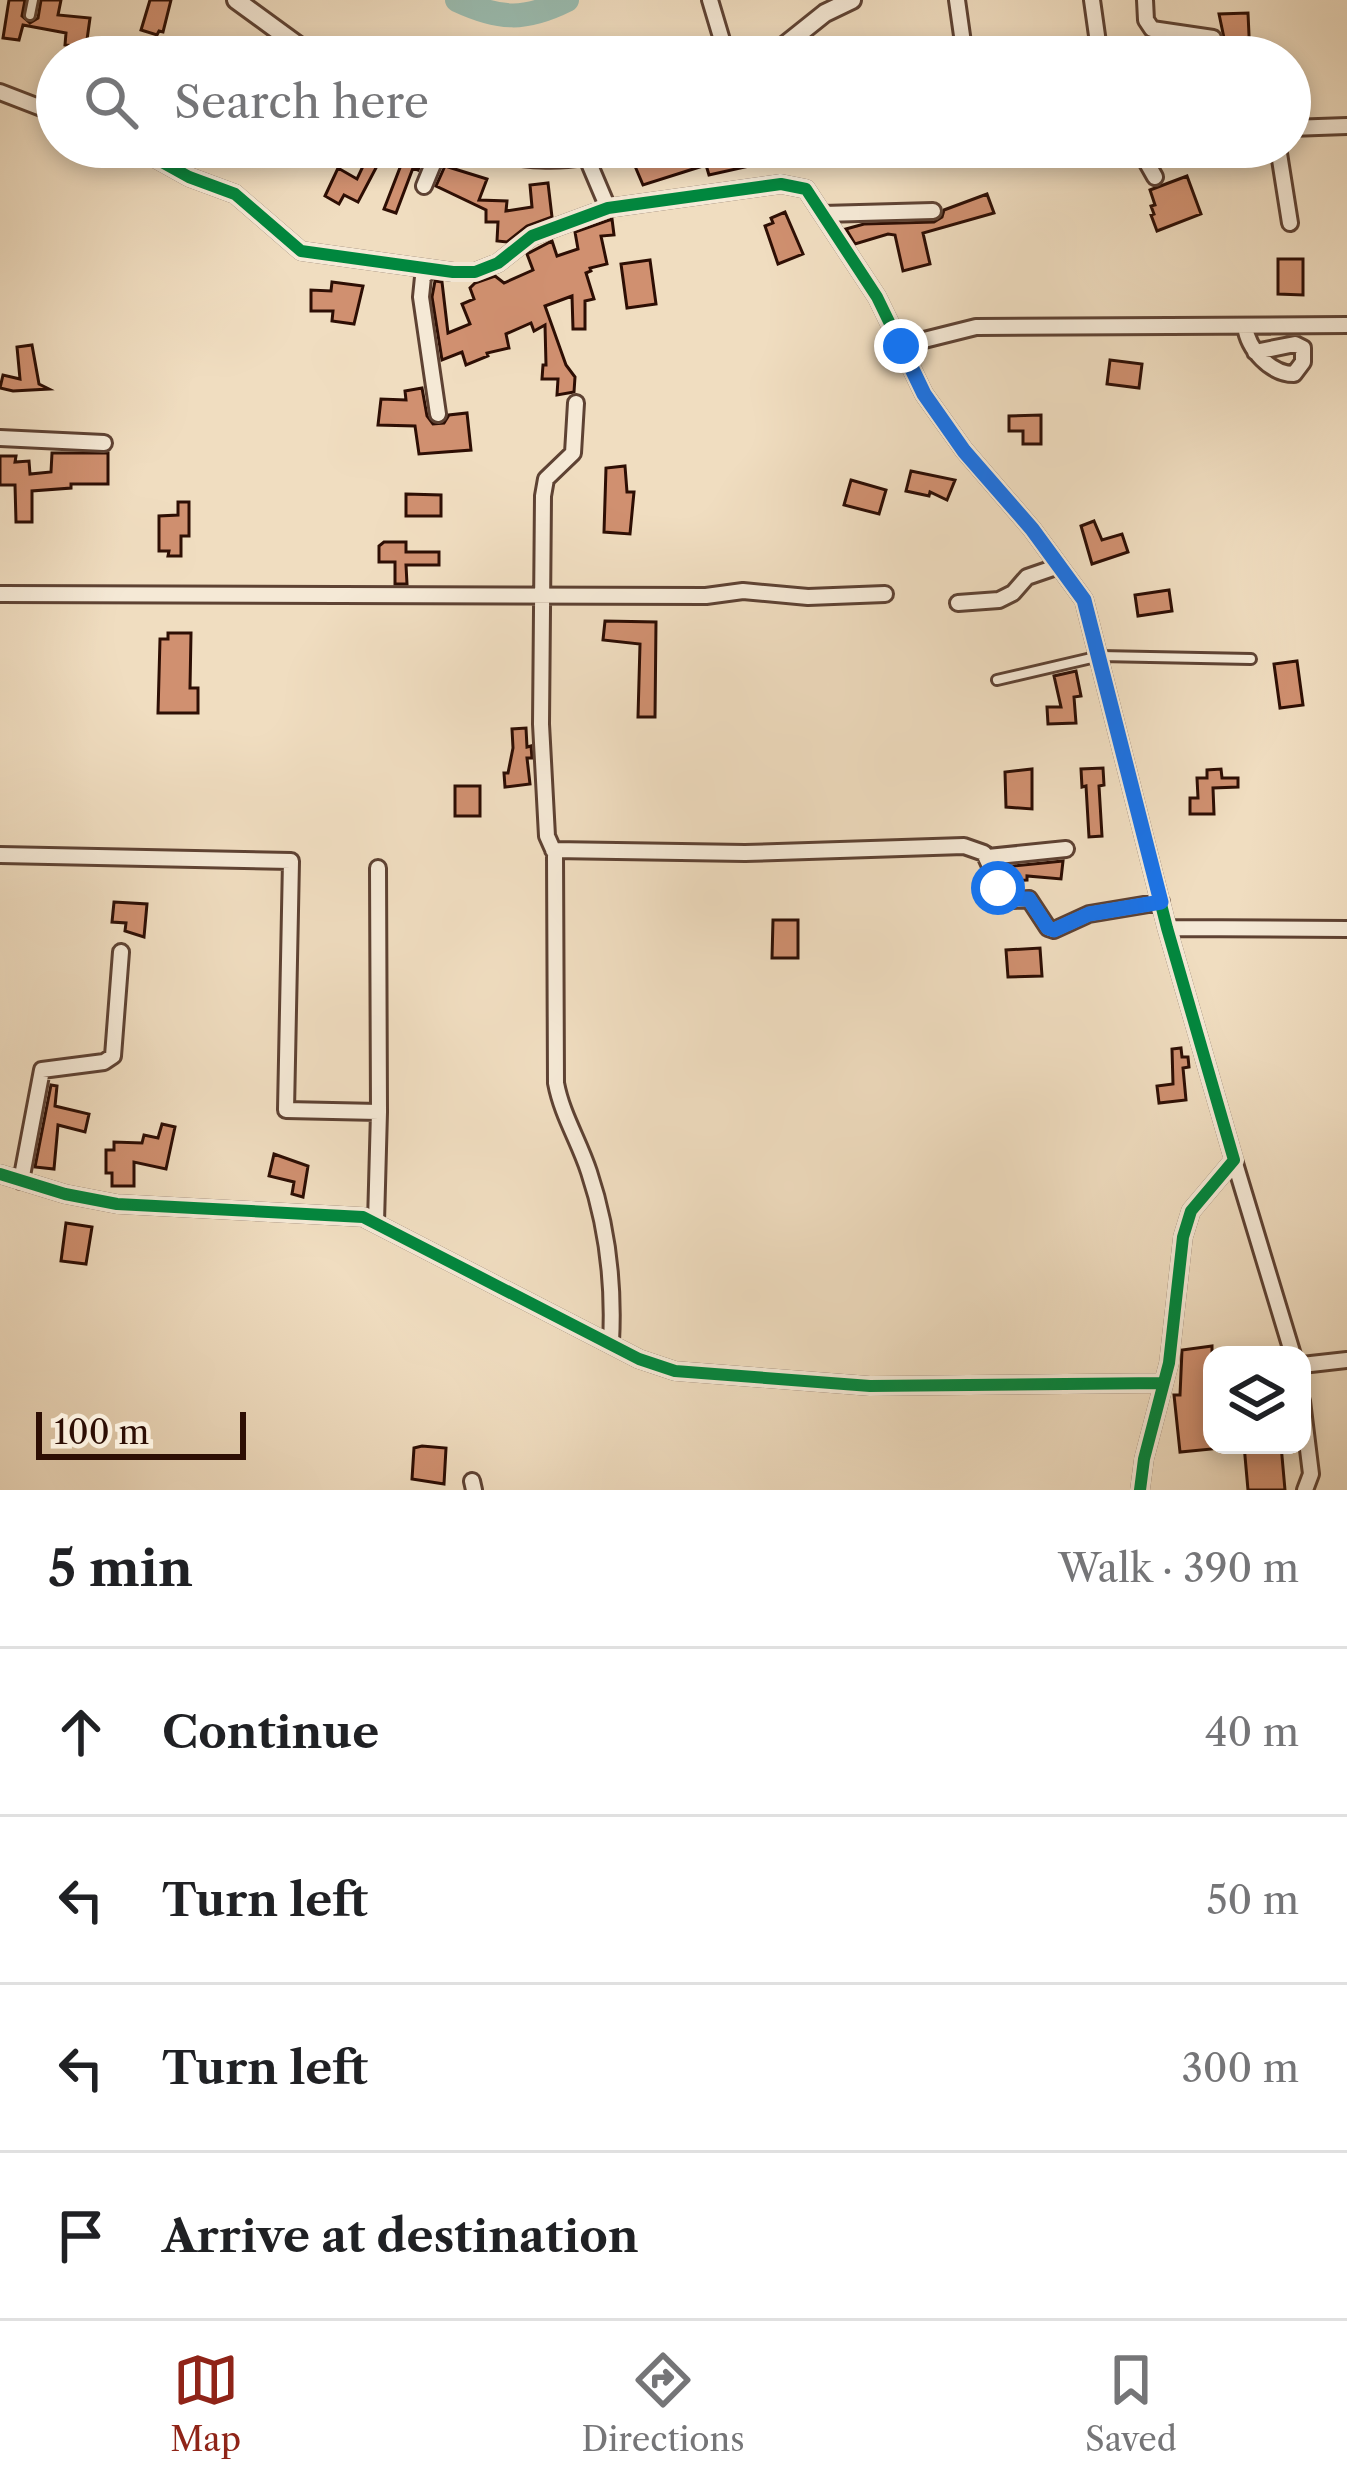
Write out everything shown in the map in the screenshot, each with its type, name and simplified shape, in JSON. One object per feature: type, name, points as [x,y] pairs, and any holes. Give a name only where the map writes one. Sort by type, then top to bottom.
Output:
[{"type":"street","points":[[236,0],[285,36]]},
{"type":"street","points":[[710,0],[721,36]]},
{"type":"street","points":[[796,36],[825,13],[852,0]]},
{"type":"street","points":[[957,0],[962,36]]},
{"type":"street","points":[[1091,0],[1097,36]]},
{"type":"street","points":[[1145,0],[1146,20],[1152,29],[1200,36]]},
{"type":"street","points":[[0,92],[36,106]]},
{"type":"street","points":[[1311,127],[1347,126]]},
{"type":"street","points":[[173,168],[235,194],[301,251],[475,272],[498,263],[532,236],[608,208],[781,184],[806,189],[877,297],[924,394],[1084,600],[1167,928],[1290,1346]]},
{"type":"street","points":[[424,186],[431,168]]},
{"type":"street","points":[[591,168],[608,208]]},
{"type":"street","points":[[1150,168],[1155,177]]},
{"type":"street","points":[[1281,168],[1290,223]]},
{"type":"street","points":[[823,214],[933,211]]},
{"type":"street","points":[[430,270],[423,277],[421,297],[438,414]]},
{"type":"street","points":[[901,346],[976,327],[1347,325]]},
{"type":"street","points":[[1245,326],[1246,339],[1255,352]]},
{"type":"street","points":[[577,404],[573,453],[546,479],[541,724],[547,836],[553,850],[556,1083],[599,1207],[613,1306],[611,1342]]},
{"type":"street","points":[[0,437],[104,443]]},
{"type":"street","points":[[958,603],[999,600],[1028,577],[1059,566]]},
{"type":"street","points":[[0,594],[885,594]]},
{"type":"street","points":[[553,850],[745,853],[964,846],[988,857],[1004,896],[1029,899],[1054,930],[1089,914],[1161,902]]},
{"type":"street","points":[[988,857],[1066,850]]},
{"type":"street","points":[[0,855],[291,861],[286,1110],[379,1112]]},
{"type":"street","points":[[376,1222],[378,868]]},
{"type":"street","points":[[1167,928],[1347,929]]},
{"type":"street","points":[[21,1180],[39,1074],[45,1068],[104,1062],[113,1056],[121,952]]},
{"type":"street","points":[[1140,1490],[1169,1363],[1183,1238],[1191,1211],[1234,1160]]},
{"type":"street","points":[[0,1174],[117,1204],[334,1213],[376,1222],[639,1359],[674,1370],[871,1386],[1163,1383]]},
{"type":"street","points":[[1311,1364],[1347,1360]]},
{"type":"street","points":[[1305,1490],[1311,1474],[1309,1454]]},
{"type":"lane","points":[[30,15],[33,0]]},
{"type":"lane","points":[[997,680],[1100,656],[1251,659]]},
{"type":"building","points":[[9,0],[25,0],[22,16],[30,23],[38,18],[41,0],[61,0],[58,15],[90,18],[88,36],[66,36],[23,25],[19,40],[3,38]]},
{"type":"building","points":[[150,0],[171,0],[163,32],[157,35],[141,30]]},
{"type":"building","points":[[1248,13],[1249,36],[1224,36],[1219,14]]},
{"type":"building","points":[[338,168],[357,179],[362,168],[376,168],[358,202],[344,195],[339,204],[325,196]]},
{"type":"building","points":[[400,168],[413,168],[396,213],[384,209]]},
{"type":"building","points":[[444,168],[487,179],[479,200],[507,201],[506,211],[532,207],[530,185],[548,183],[552,217],[527,226],[507,242],[497,241],[498,222],[486,222],[486,210],[436,186]]},
{"type":"building","points":[[636,168],[697,168],[643,185]]},
{"type":"building","points":[[707,168],[740,168],[709,175]]},
{"type":"building","points":[[1187,176],[1201,214],[1157,231],[1150,190]]},
{"type":"building","points":[[987,194],[994,213],[923,233],[930,264],[903,271],[895,235],[855,244],[846,229],[934,222],[944,210]]},
{"type":"building","points":[[785,212],[803,254],[778,264],[765,226]]},
{"type":"building","points":[[612,219],[614,235],[601,236],[607,264],[586,273],[594,299],[585,301],[585,329],[573,329],[572,296],[545,306],[566,365],[575,377],[574,392],[557,395],[558,379],[542,379],[545,325],[534,331],[531,323],[506,334],[509,348],[466,365],[462,352],[442,360],[432,297],[435,281],[442,282],[448,333],[470,324],[462,304],[474,299],[470,288],[475,283],[495,276],[504,283],[533,270],[527,254],[552,241],[557,256],[578,249],[575,232]]},
{"type":"building","points":[[1278,259],[1303,259],[1303,295],[1278,294]]},
{"type":"building","points":[[650,260],[656,304],[627,308],[621,264]]},
{"type":"building","points":[[332,282],[363,286],[354,324],[332,321],[333,311],[311,311],[311,290],[331,291]]},
{"type":"building","points":[[32,345],[39,384],[49,389],[0,388],[3,375],[20,379],[17,347]]},
{"type":"building","points":[[1110,360],[1142,364],[1139,388],[1107,384]]},
{"type":"building","points":[[422,388],[433,424],[444,423],[449,415],[467,413],[471,450],[419,454],[415,426],[378,425],[381,399],[406,400],[405,391]]},
{"type":"building","points":[[1041,415],[1041,444],[1023,444],[1023,431],[1009,431],[1009,416]]},
{"type":"building","points":[[52,453],[108,453],[108,484],[32,491],[32,522],[16,522],[15,485],[0,485],[0,456],[29,461],[30,474],[51,472]]},
{"type":"building","points":[[625,466],[627,492],[634,492],[630,534],[604,532],[606,468]]},
{"type":"building","points":[[911,471],[955,480],[947,500],[930,492],[929,496],[906,491]]},
{"type":"building","points":[[851,480],[886,490],[879,514],[844,505]]},
{"type":"building","points":[[406,494],[441,495],[441,516],[406,516]]},
{"type":"building","points":[[178,502],[189,502],[189,536],[181,536],[181,556],[168,556],[169,551],[159,551],[159,516],[178,515]]},
{"type":"building","points":[[1094,521],[1102,540],[1122,534],[1128,552],[1092,564],[1081,526]]},
{"type":"building","points":[[406,542],[406,552],[439,552],[439,565],[406,565],[407,584],[395,584],[395,562],[379,562],[379,546]]},
{"type":"building","points":[[1169,590],[1172,611],[1138,616],[1135,595]]},
{"type":"building","points":[[605,621],[656,622],[655,717],[638,717],[640,644],[603,640]]},
{"type":"building","points":[[168,633],[191,633],[190,688],[198,688],[198,713],[158,713],[160,639],[168,639]]},
{"type":"building","points":[[1297,661],[1303,705],[1280,708],[1274,664]]},
{"type":"building","points":[[1076,671],[1081,696],[1074,697],[1076,723],[1048,724],[1047,707],[1061,707],[1054,676]]},
{"type":"building","points":[[526,728],[532,758],[527,758],[530,784],[505,787],[512,729]]},
{"type":"building","points":[[1103,768],[1104,785],[1099,786],[1102,836],[1089,837],[1081,769]]},
{"type":"building","points":[[1032,769],[1032,809],[1006,807],[1005,772]]},
{"type":"building","points":[[1221,769],[1222,778],[1238,778],[1238,787],[1213,788],[1214,814],[1190,814],[1190,798],[1198,798],[1197,778],[1207,778],[1207,770]]},
{"type":"building","points":[[455,786],[480,786],[480,816],[455,816]]},
{"type":"building","points":[[1063,861],[1061,879],[1027,876],[1027,880],[1009,881],[1003,867]]},
{"type":"building","points":[[114,902],[147,904],[144,937],[125,931],[126,923],[112,922]]},
{"type":"building","points":[[773,920],[798,920],[798,958],[772,958]]},
{"type":"building","points":[[1040,948],[1042,976],[1008,977],[1006,950]]},
{"type":"building","points":[[1181,1048],[1189,1067],[1183,1068],[1186,1100],[1159,1103],[1157,1086],[1173,1084],[1172,1049]]},
{"type":"building","points":[[51,1085],[57,1086],[55,1106],[89,1114],[85,1132],[58,1125],[54,1169],[35,1167]]},
{"type":"building","points":[[162,1124],[175,1127],[166,1169],[134,1162],[134,1186],[112,1186],[112,1173],[106,1173],[106,1150],[114,1150],[114,1142],[142,1143],[144,1135],[158,1138]]},
{"type":"building","points":[[274,1154],[308,1166],[303,1197],[292,1194],[294,1182],[269,1176]]},
{"type":"building","points":[[66,1223],[92,1227],[86,1264],[61,1261]]},
{"type":"building","points":[[1203,1347],[1203,1450],[1180,1452],[1174,1395],[1180,1395],[1182,1350]]},
{"type":"building","points":[[414,1448],[446,1448],[444,1484],[412,1479]]},
{"type":"building","points":[[1245,1454],[1282,1454],[1285,1490],[1248,1490]]},
{"type":"waterway","points":[[457,0],[512,15],[538,12],[567,0]]},
{"type":"cycle path","points":[[173,168],[235,194],[301,251],[453,272],[475,272],[498,263],[532,236],[608,208],[781,184],[806,189],[877,297],[924,394],[1084,600],[1167,928],[1234,1160],[1191,1211],[1183,1237],[1169,1363],[1140,1490]]},
{"type":"cycle path","points":[[0,1174],[117,1204],[363,1217],[639,1359],[675,1371],[870,1386],[1163,1383]]},
{"type":"route","points":[[901,346],[924,394],[964,451],[1032,529],[1084,600],[1161,902],[1081,916],[1054,930],[1029,899],[1008,899],[998,888]]}]
